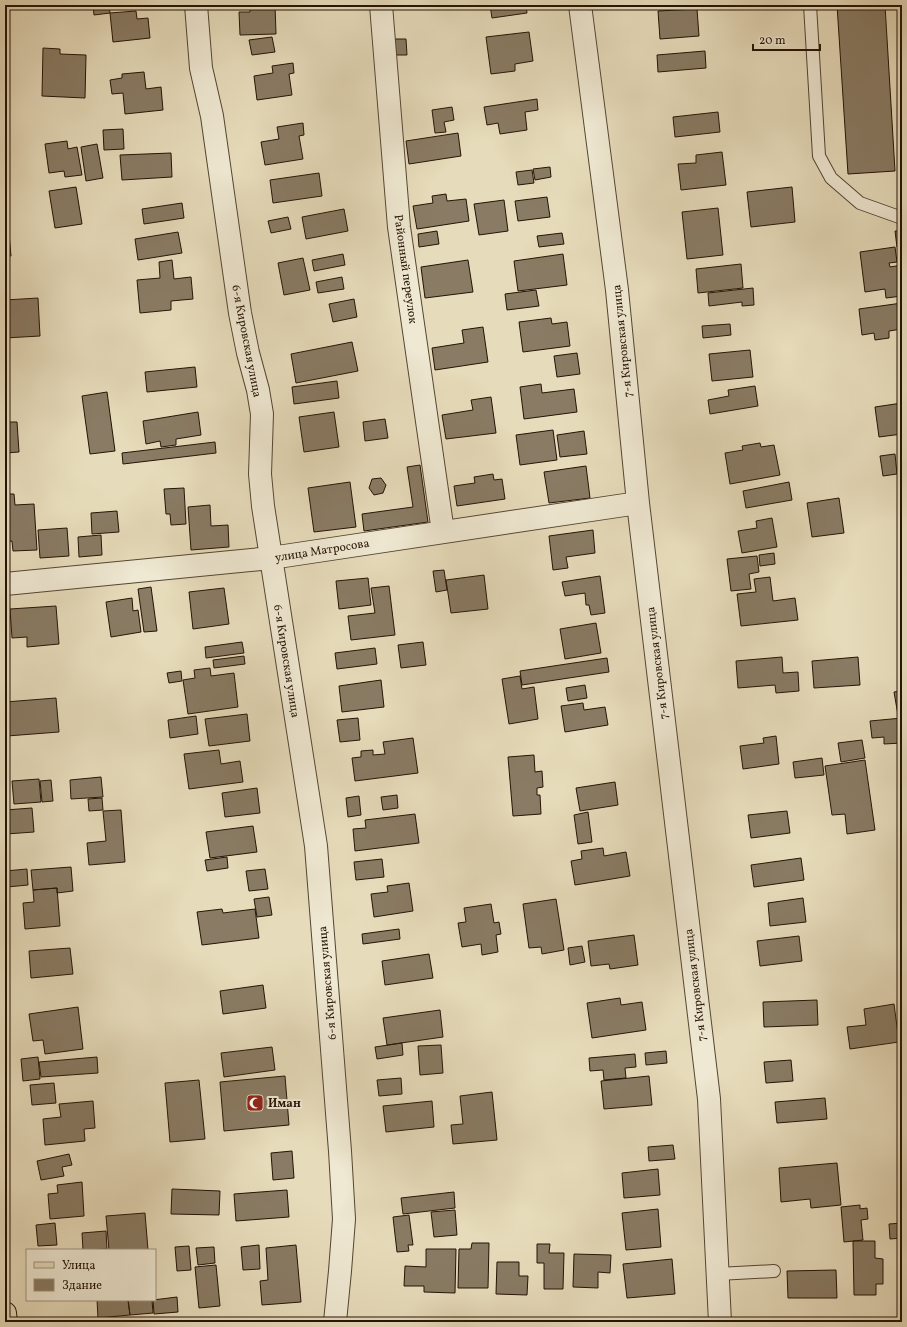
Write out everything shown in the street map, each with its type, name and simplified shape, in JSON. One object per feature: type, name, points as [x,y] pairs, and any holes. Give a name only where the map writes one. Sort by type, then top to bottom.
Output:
[{"type":"main road","points":[[5,1313],[6,1322]]},
{"type":"street","name":"6-я Кировская улица","points":[[196,5],[198,46],[201,68],[212,116],[240,313],[262,414],[260,474],[263,506],[317,854],[344,1219],[335,1322]]},
{"type":"street","name":"Районный переулок","points":[[381,5],[399,227],[443,532]]},
{"type":"street","name":"7-я Кировская улица","points":[[580,5],[617,290],[638,503],[709,1099],[720,1322]]},
{"type":"street","name":"улица Матросова","points":[[5,584],[271,558],[638,503]]},
{"type":"lane","points":[[810,5],[820,156],[831,178],[860,203],[902,218]]},
{"type":"lane","points":[[718,1274],[774,1271]]},
{"type":"building","points":[[93,5],[109,5],[110,13],[94,15]]},
{"type":"building","points":[[250,5],[275,5],[276,34],[240,35],[239,12],[250,12]]},
{"type":"building","points":[[322,5],[371,5],[371,6],[322,8]]},
{"type":"building","points":[[417,5],[438,5],[438,9],[417,9]]},
{"type":"building","points":[[490,5],[526,5],[527,13],[492,18]]},
{"type":"building","points":[[837,5],[885,5],[895,171],[848,174]]},
{"type":"building","points":[[697,9],[699,36],[660,39],[658,11]]},
{"type":"building","points":[[136,11],[137,19],[148,18],[150,38],[113,42],[110,13]]},
{"type":"building","points":[[529,32],[533,61],[515,64],[515,71],[491,74],[486,37]]},
{"type":"building","points":[[272,37],[275,52],[252,55],[249,40]]},
{"type":"building","points":[[392,39],[406,39],[407,55],[393,55]]},
{"type":"building","points":[[43,48],[60,49],[60,54],[86,55],[85,98],[42,96]]},
{"type":"building","points":[[705,51],[706,68],[658,72],[657,55]]},
{"type":"building","points":[[293,63],[294,73],[289,74],[292,95],[257,100],[254,76],[273,73],[272,66]]},
{"type":"building","points":[[144,72],[146,89],[161,87],[163,110],[125,114],[123,93],[112,94],[110,80],[122,78],[122,74]]},
{"type":"building","points":[[537,99],[538,110],[525,112],[527,130],[500,134],[498,123],[487,125],[484,107]]},
{"type":"building","points":[[452,107],[454,120],[444,122],[446,132],[435,133],[432,110]]},
{"type":"building","points":[[718,112],[720,132],[675,137],[673,117]]},
{"type":"building","points":[[303,123],[304,135],[299,136],[303,159],[265,165],[261,142],[279,139],[277,127]]},
{"type":"building","points":[[123,129],[124,149],[104,150],[103,130]]},
{"type":"building","points":[[458,133],[461,156],[409,164],[406,141]]},
{"type":"building","points":[[67,141],[68,149],[77,147],[82,175],[65,177],[64,171],[49,173],[45,144]]},
{"type":"building","points":[[97,144],[103,178],[86,181],[81,147]]},
{"type":"building","points":[[722,152],[726,185],[681,190],[678,164],[696,163],[696,155]]},
{"type":"building","points":[[171,153],[172,177],[122,180],[120,155]]},
{"type":"building","points":[[550,167],[551,177],[535,180],[533,169]]},
{"type":"building","points":[[532,170],[534,183],[518,185],[516,172]]},
{"type":"building","points":[[319,173],[322,196],[273,203],[270,180]]},
{"type":"building","points":[[76,187],[82,224],[55,228],[49,191]]},
{"type":"building","points":[[792,187],[795,222],[751,227],[747,192]]},
{"type":"building","points":[[446,194],[447,201],[466,199],[469,221],[417,229],[413,206],[433,203],[432,196]]},
{"type":"building","points":[[547,197],[550,217],[518,221],[515,201]]},
{"type":"building","points":[[504,200],[508,231],[479,235],[474,204]]},
{"type":"building","points":[[182,203],[184,218],[144,224],[142,209]]},
{"type":"building","points":[[718,208],[723,255],[687,259],[682,212]]},
{"type":"building","points":[[344,209],[348,231],[306,239],[302,217]]},
{"type":"building","points":[[288,217],[291,229],[271,233],[268,221]]},
{"type":"building","points":[[437,231],[439,244],[419,247],[418,234]]},
{"type":"building","points":[[895,231],[902,231],[902,246],[897,247]]},
{"type":"building","points":[[178,232],[182,253],[138,260],[135,239]]},
{"type":"building","points":[[562,233],[564,244],[539,247],[537,236]]},
{"type":"building","points":[[9,234],[11,256],[5,257],[5,235]]},
{"type":"building","points":[[895,247],[897,262],[889,263],[890,267],[902,265],[902,296],[886,298],[885,289],[865,292],[860,252]]},
{"type":"building","points":[[343,254],[345,265],[314,271],[312,260]]},
{"type":"building","points":[[563,254],[567,285],[518,291],[514,261]]},
{"type":"building","points":[[303,258],[310,290],[284,295],[278,263]]},
{"type":"building","points":[[172,260],[174,279],[191,277],[193,299],[171,301],[171,310],[140,313],[137,280],[160,278],[159,262]]},
{"type":"building","points":[[468,260],[473,292],[425,298],[421,267]]},
{"type":"building","points":[[741,264],[743,288],[698,293],[696,269]]},
{"type":"building","points":[[342,277],[344,289],[318,293],[316,282]]},
{"type":"building","points":[[753,288],[754,305],[742,306],[742,302],[709,306],[708,293]]},
{"type":"building","points":[[536,290],[539,306],[507,310],[505,294]]},
{"type":"building","points":[[38,298],[40,336],[5,338],[5,300]]},
{"type":"building","points":[[354,299],[357,317],[333,322],[329,304]]},
{"type":"building","points":[[902,303],[902,329],[889,331],[889,338],[875,340],[874,333],[862,335],[859,309]]},
{"type":"building","points":[[551,318],[552,324],[567,322],[570,346],[523,352],[519,322]]},
{"type":"building","points":[[730,324],[731,335],[703,338],[702,326]]},
{"type":"building","points":[[483,327],[488,362],[435,370],[432,348],[464,343],[462,330]]},
{"type":"building","points":[[352,342],[358,371],[296,383],[291,354]]},
{"type":"building","points":[[750,350],[753,377],[712,381],[709,354]]},
{"type":"building","points":[[577,353],[580,374],[557,377],[554,356]]},
{"type":"building","points":[[195,367],[197,387],[147,392],[145,372]]},
{"type":"building","points":[[5,369],[8,369],[9,379],[5,379]]},
{"type":"building","points":[[337,381],[339,398],[294,404],[292,387]]},
{"type":"building","points":[[541,384],[542,393],[574,389],[577,412],[524,419],[520,387]]},
{"type":"building","points":[[755,386],[758,406],[710,414],[708,400],[729,396],[728,390]]},
{"type":"building","points":[[107,392],[115,451],[90,454],[82,396]]},
{"type":"building","points":[[491,397],[496,433],[446,439],[442,415],[473,410],[471,400]]},
{"type":"building","points":[[902,403],[902,434],[879,437],[875,407]]},
{"type":"building","points":[[198,412],[201,435],[176,439],[176,445],[161,447],[160,441],[146,444],[143,421]]},
{"type":"building","points":[[334,412],[339,447],[304,452],[299,417]]},
{"type":"building","points":[[385,419],[388,438],[365,441],[363,422]]},
{"type":"building","points":[[5,422],[17,422],[19,452],[5,453]]},
{"type":"building","points":[[553,430],[557,460],[520,465],[516,435]]},
{"type":"building","points":[[584,431],[587,454],[560,457],[557,435]]},
{"type":"building","points":[[215,442],[216,453],[123,464],[122,453]]},
{"type":"building","points":[[760,443],[761,447],[774,445],[780,475],[730,484],[725,453],[743,450],[742,446]]},
{"type":"building","points":[[895,454],[897,474],[883,476],[880,456]]},
{"type":"building","points":[[420,465],[428,522],[364,531],[362,514],[413,507],[407,467]]},
{"type":"building","points":[[586,466],[590,498],[549,503],[544,472]]},
{"type":"building","points":[[493,474],[494,480],[502,479],[505,499],[457,506],[454,486],[475,483],[474,477]]},
{"type":"building","points":[[381,478],[386,485],[383,493],[374,495],[369,488],[372,479]]},
{"type":"building","points":[[350,482],[356,527],[314,532],[308,488]]},
{"type":"building","points":[[789,482],[792,500],[746,508],[743,491]]},
{"type":"building","points":[[184,488],[186,524],[171,525],[170,514],[166,514],[164,489]]},
{"type":"building","points":[[902,493],[902,507],[899,507],[898,494]]},
{"type":"building","points":[[5,494],[14,494],[15,505],[34,504],[37,550],[13,551],[12,541],[5,542]]},
{"type":"building","points":[[839,498],[844,533],[812,537],[807,503]]},
{"type":"building","points":[[210,505],[211,526],[228,525],[229,547],[191,550],[188,507]]},
{"type":"building","points":[[117,511],[119,532],[92,534],[91,513]]},
{"type":"building","points":[[772,518],[777,547],[742,553],[738,531],[757,528],[756,521]]},
{"type":"building","points":[[67,528],[69,556],[40,558],[38,530]]},
{"type":"building","points":[[593,530],[595,553],[566,557],[568,568],[553,570],[549,536]]},
{"type":"building","points":[[101,535],[102,555],[79,557],[78,537]]},
{"type":"building","points":[[774,553],[775,564],[760,566],[759,555]]},
{"type":"building","points":[[757,556],[759,572],[749,574],[751,589],[731,591],[727,559]]},
{"type":"building","points":[[444,570],[447,590],[436,592],[433,571]]},
{"type":"building","points":[[484,575],[488,609],[451,613],[446,580]]},
{"type":"building","points":[[600,576],[605,613],[591,615],[589,605],[586,605],[585,593],[565,596],[562,582]]},
{"type":"building","points":[[770,577],[773,601],[795,598],[798,620],[741,626],[737,594],[756,592],[754,579]]},
{"type":"building","points":[[368,578],[371,605],[339,609],[336,581]]},
{"type":"building","points":[[389,586],[395,635],[351,640],[348,616],[375,613],[371,588]]},
{"type":"building","points":[[151,587],[157,631],[144,632],[138,589]]},
{"type":"building","points":[[224,588],[229,624],[193,629],[189,592]]},
{"type":"building","points":[[132,598],[133,611],[138,610],[141,632],[111,637],[106,602]]},
{"type":"building","points":[[56,606],[59,644],[27,647],[27,637],[12,638],[10,609]]},
{"type":"building","points":[[596,623],[601,653],[565,659],[560,629]]},
{"type":"building","points":[[242,642],[244,653],[206,658],[205,647]]},
{"type":"building","points":[[423,642],[426,665],[401,668],[398,645]]},
{"type":"building","points":[[375,648],[377,664],[337,669],[335,653]]},
{"type":"building","points":[[244,656],[245,664],[214,668],[213,660]]},
{"type":"building","points":[[782,657],[783,673],[798,672],[799,691],[776,693],[775,685],[738,688],[736,661]]},
{"type":"building","points":[[858,657],[860,685],[814,688],[812,661]]},
{"type":"building","points":[[607,658],[609,672],[522,685],[520,671]]},
{"type":"building","points":[[210,668],[211,676],[234,673],[238,707],[188,714],[183,680],[195,678],[194,670]]},
{"type":"building","points":[[181,671],[182,681],[169,683],[167,673]]},
{"type":"building","points":[[520,676],[522,689],[534,687],[538,719],[509,724],[502,679]]},
{"type":"building","points":[[381,680],[384,707],[342,712],[339,686]]},
{"type":"building","points":[[585,685],[587,698],[568,701],[566,688]]},
{"type":"building","points":[[902,691],[902,714],[898,715],[894,692]]},
{"type":"building","points":[[56,698],[59,732],[7,736],[5,702]]},
{"type":"building","points":[[583,703],[584,710],[605,707],[608,725],[565,732],[561,706]]},
{"type":"building","points":[[247,714],[250,741],[209,746],[205,719]]},
{"type":"building","points":[[196,716],[198,734],[170,738],[168,720]]},
{"type":"building","points":[[358,718],[360,740],[340,742],[337,720]]},
{"type":"building","points":[[902,718],[902,743],[884,744],[884,737],[872,738],[870,721]]},
{"type":"building","points":[[776,736],[779,764],[743,769],[740,746],[764,743],[763,738]]},
{"type":"building","points":[[413,738],[418,773],[355,781],[352,758],[361,757],[361,751],[373,750],[373,755],[385,754],[383,742]]},
{"type":"building","points":[[862,740],[865,758],[841,762],[838,743]]},
{"type":"building","points":[[219,750],[221,764],[240,761],[243,782],[189,789],[184,754]]},
{"type":"building","points":[[534,755],[535,772],[542,771],[543,787],[537,788],[537,795],[540,795],[541,814],[513,816],[508,757]]},
{"type":"building","points":[[822,758],[824,775],[795,778],[793,762]]},
{"type":"building","points":[[865,760],[875,830],[847,834],[845,814],[832,815],[825,766]]},
{"type":"building","points":[[101,777],[103,797],[71,799],[70,780]]},
{"type":"building","points":[[39,779],[41,802],[14,804],[12,781]]},
{"type":"building","points":[[51,780],[53,801],[42,802],[40,781]]},
{"type":"building","points":[[615,782],[618,805],[580,811],[576,788]]},
{"type":"building","points":[[257,788],[260,813],[225,817],[222,793]]},
{"type":"building","points":[[397,795],[398,808],[383,810],[381,797]]},
{"type":"building","points":[[359,796],[361,815],[348,817],[346,798]]},
{"type":"building","points":[[102,798],[103,810],[89,811],[88,799]]},
{"type":"building","points":[[32,808],[34,832],[6,834],[5,810]]},
{"type":"building","points":[[121,810],[125,862],[89,865],[87,843],[106,841],[103,811]]},
{"type":"building","points":[[787,811],[790,833],[751,838],[748,815]]},
{"type":"building","points":[[588,812],[592,842],[578,844],[574,815]]},
{"type":"building","points":[[415,814],[419,843],[355,851],[353,829],[366,828],[365,820]]},
{"type":"building","points":[[253,826],[257,852],[210,858],[206,832]]},
{"type":"building","points":[[603,848],[604,856],[626,852],[630,876],[575,885],[571,861],[582,859],[581,851]]},
{"type":"building","points":[[227,857],[228,868],[207,871],[205,860]]},
{"type":"building","points":[[801,858],[804,880],[754,887],[751,865]]},
{"type":"building","points":[[382,859],[384,877],[356,880],[354,862]]},
{"type":"building","points":[[71,867],[73,891],[57,893],[57,888],[33,890],[31,870]]},
{"type":"building","points":[[27,869],[28,885],[7,887],[5,871]]},
{"type":"building","points":[[265,869],[268,889],[249,891],[246,871]]},
{"type":"building","points":[[409,883],[413,911],[374,917],[371,894],[388,892],[387,886]]},
{"type":"building","points":[[57,888],[60,926],[25,929],[23,903],[34,902],[33,890]]},
{"type":"building","points":[[269,897],[272,915],[257,917],[254,899]]},
{"type":"building","points":[[803,898],[806,922],[770,926],[768,903]]},
{"type":"building","points":[[556,899],[564,950],[542,954],[541,947],[529,948],[523,904]]},
{"type":"building","points":[[491,904],[494,923],[499,922],[501,934],[496,935],[498,952],[482,955],[481,944],[462,947],[458,923],[466,922],[464,908]]},
{"type":"building","points":[[222,909],[223,913],[255,909],[259,938],[202,945],[197,912]]},
{"type":"building","points":[[399,929],[400,939],[363,944],[362,934]]},
{"type":"building","points":[[634,935],[638,965],[610,969],[609,964],[591,966],[588,941]]},
{"type":"building","points":[[799,936],[802,961],[760,966],[757,941]]},
{"type":"building","points":[[582,946],[585,962],[570,965],[568,948]]},
{"type":"building","points":[[70,948],[73,974],[31,978],[29,951]]},
{"type":"building","points":[[429,954],[433,978],[385,985],[382,961]]},
{"type":"building","points":[[263,985],[266,1008],[223,1014],[220,991]]},
{"type":"building","points":[[620,998],[621,1005],[642,1002],[646,1030],[592,1038],[587,1003]]},
{"type":"building","points":[[817,1000],[818,1025],[764,1027],[763,1002]]},
{"type":"building","points":[[894,1004],[899,1042],[850,1049],[847,1027],[866,1025],[864,1009]]},
{"type":"building","points":[[78,1007],[83,1049],[45,1054],[43,1040],[33,1041],[29,1014]]},
{"type":"building","points":[[440,1010],[443,1037],[387,1045],[383,1018]]},
{"type":"building","points":[[402,1043],[403,1055],[377,1059],[375,1047]]},
{"type":"building","points":[[441,1045],[443,1073],[420,1075],[418,1046]]},
{"type":"building","points":[[272,1047],[275,1070],[224,1077],[221,1053]]},
{"type":"building","points":[[666,1051],[667,1063],[646,1065],[645,1053]]},
{"type":"building","points":[[635,1054],[636,1067],[625,1068],[626,1078],[604,1080],[603,1070],[590,1071],[589,1058]]},
{"type":"building","points":[[38,1057],[40,1079],[23,1081],[21,1059]]},
{"type":"building","points":[[97,1057],[98,1073],[41,1077],[39,1062]]},
{"type":"building","points":[[791,1060],[793,1081],[766,1083],[764,1062]]},
{"type":"building","name":"Иман","points":[[285,1076],[289,1125],[224,1131],[220,1082]]},
{"type":"building","points":[[649,1076],[652,1105],[604,1109],[601,1081]]},
{"type":"building","points":[[401,1078],[402,1094],[379,1096],[377,1080]]},
{"type":"building","points":[[199,1080],[205,1139],[170,1142],[165,1083]]},
{"type":"building","points":[[54,1083],[56,1103],[32,1105],[30,1085]]},
{"type":"building","points":[[492,1092],[497,1140],[453,1144],[451,1125],[463,1124],[460,1096]]},
{"type":"building","points":[[825,1098],[827,1119],[777,1123],[775,1102]]},
{"type":"building","points":[[93,1101],[95,1128],[84,1129],[85,1141],[45,1145],[43,1119],[61,1117],[59,1104]]},
{"type":"building","points":[[432,1101],[434,1127],[386,1132],[383,1106]]},
{"type":"building","points":[[673,1145],[675,1159],[649,1161],[648,1147]]},
{"type":"building","points":[[292,1151],[294,1178],[273,1180],[271,1153]]},
{"type":"building","points":[[69,1154],[72,1165],[62,1167],[64,1176],[41,1180],[37,1161]]},
{"type":"building","points":[[837,1163],[841,1205],[811,1208],[810,1199],[781,1202],[779,1168]]},
{"type":"building","points":[[658,1169],[660,1195],[624,1198],[622,1173]]},
{"type":"building","points":[[82,1182],[84,1216],[50,1219],[48,1194],[58,1193],[57,1185]]},
{"type":"building","points":[[172,1189],[220,1191],[219,1215],[171,1214]]},
{"type":"building","points":[[287,1190],[289,1217],[236,1221],[234,1194]]},
{"type":"building","points":[[454,1192],[455,1208],[403,1214],[401,1198]]},
{"type":"building","points":[[860,1205],[860,1209],[867,1208],[868,1219],[861,1220],[863,1240],[844,1242],[841,1207]]},
{"type":"building","points":[[658,1209],[661,1247],[626,1250],[622,1213]]},
{"type":"building","points":[[455,1210],[457,1235],[434,1237],[431,1212]]},
{"type":"building","points":[[145,1213],[148,1249],[109,1249],[106,1216]]},
{"type":"building","points":[[409,1215],[413,1245],[408,1245],[409,1251],[397,1252],[393,1217]]},
{"type":"building","points":[[55,1223],[57,1245],[38,1246],[36,1225]]},
{"type":"building","points":[[902,1223],[902,1238],[890,1239],[889,1224]]},
{"type":"building","points":[[106,1231],[107,1249],[83,1249],[82,1233]]},
{"type":"building","points":[[853,1241],[875,1241],[875,1258],[883,1259],[883,1284],[876,1284],[876,1295],[854,1295]]},
{"type":"building","points":[[472,1243],[489,1243],[488,1288],[458,1288],[459,1249],[471,1249]]},
{"type":"building","points":[[537,1244],[550,1244],[549,1253],[564,1253],[563,1289],[544,1289],[544,1263],[537,1263]]},
{"type":"building","points":[[259,1245],[260,1269],[243,1270],[241,1247]]},
{"type":"building","points":[[296,1245],[301,1302],[262,1305],[260,1281],[268,1280],[266,1248]]},
{"type":"building","points":[[189,1246],[191,1270],[177,1271],[175,1247]]},
{"type":"building","points":[[214,1247],[215,1263],[198,1265],[196,1248]]},
{"type":"building","points":[[426,1249],[456,1249],[455,1293],[424,1292],[424,1286],[404,1286],[405,1266],[426,1267]]},
{"type":"building","points":[[574,1254],[611,1255],[610,1273],[598,1272],[598,1288],[573,1287]]},
{"type":"building","points":[[672,1259],[675,1294],[627,1298],[623,1264]]},
{"type":"building","points":[[497,1262],[519,1262],[519,1276],[528,1276],[527,1295],[496,1294]]},
{"type":"building","points":[[216,1265],[220,1306],[199,1308],[195,1267]]},
{"type":"building","points":[[836,1270],[837,1298],[788,1298],[787,1271]]},
{"type":"building","points":[[177,1297],[178,1312],[154,1314],[153,1301],[156,1301],[156,1300]]},
{"type":"building","points":[[97,1301],[128,1301],[130,1315],[98,1318]]},
{"type":"building","points":[[128,1301],[152,1301],[153,1313],[130,1315]]},
{"type":"place","name":"Иман","points":[[255,1103]]}]
